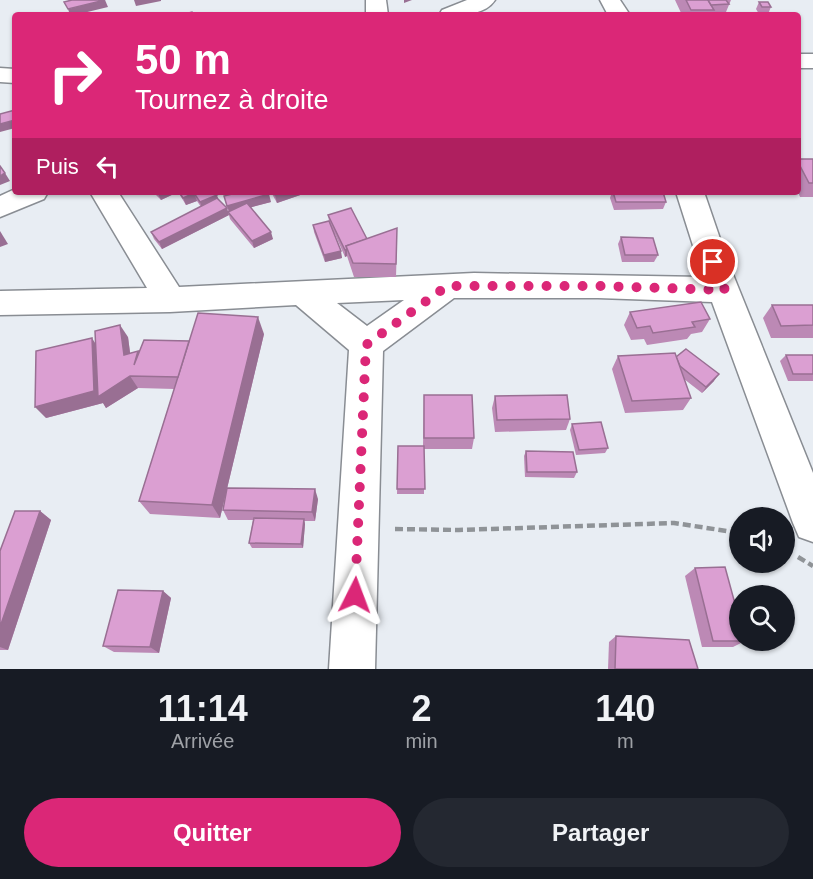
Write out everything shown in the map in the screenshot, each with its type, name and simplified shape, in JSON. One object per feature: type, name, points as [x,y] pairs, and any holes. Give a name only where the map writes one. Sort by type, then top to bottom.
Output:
[{"type":"street","points":[[457,12],[485,0]]},
{"type":"street","points":[[0,207],[27,195]]},
{"type":"street","points":[[106,195],[170,300]]},
{"type":"street","points":[[691,195],[813,523]]},
{"type":"street","points":[[0,303],[170,300],[447,286],[598,286],[725,290]]},
{"type":"street","points":[[366,345],[447,286]]},
{"type":"street","points":[[302,292],[366,345]]},
{"type":"street","points":[[352,669],[366,345]]},
{"type":"path","points":[[358,528],[459,530],[674,523],[729,531]]},
{"type":"building","points":[[105,0],[68,9],[64,2]]},
{"type":"building","points":[[686,0],[708,0],[714,10],[691,10]]},
{"type":"building","points":[[708,0],[726,0],[729,4],[711,5]]},
{"type":"building","points":[[759,2],[768,2],[771,7],[762,7]]},
{"type":"building","points":[[12,111],[12,121],[0,124],[0,114]]},
{"type":"building","points":[[801,159],[813,159],[813,183],[809,183],[801,168]]},
{"type":"building","points":[[0,166],[5,173],[0,176]]},
{"type":"building","points":[[195,195],[217,195],[200,202]]},
{"type":"building","points":[[228,195],[266,195],[227,206],[224,196]]},
{"type":"building","points":[[614,195],[664,195],[666,202],[616,202]]},
{"type":"building","points":[[217,198],[227,208],[159,242],[151,232]]},
{"type":"building","points":[[247,203],[271,232],[252,241],[228,212]]},
{"type":"building","points":[[351,208],[367,239],[346,246],[345,250],[328,215]]},
{"type":"building","points":[[329,221],[341,251],[324,255],[313,225]]},
{"type":"building","points":[[397,228],[396,264],[353,263],[346,246]]},
{"type":"building","points":[[621,237],[653,238],[658,255],[625,255]]},
{"type":"building","points":[[701,302],[710,319],[692,322],[695,327],[653,333],[650,326],[637,328],[630,312]]},
{"type":"building","points":[[772,305],[813,305],[813,325],[781,326]]},
{"type":"building","points":[[198,313],[258,317],[212,505],[139,501]]},
{"type":"building","points":[[120,325],[124,355],[138,351],[134,365],[144,340],[189,341],[178,377],[130,376],[98,397],[95,331]]},
{"type":"building","points":[[92,338],[94,391],[35,407],[36,351]]},
{"type":"building","points":[[686,349],[719,374],[706,387],[680,366],[676,357]]},
{"type":"building","points":[[675,353],[691,398],[632,401],[618,356]]},
{"type":"building","points":[[786,355],[813,355],[813,374],[793,374]]},
{"type":"building","points":[[424,395],[472,395],[474,438],[424,438]]},
{"type":"building","points":[[567,395],[570,419],[497,420],[495,396]]},
{"type":"building","points":[[601,422],[608,448],[579,450],[572,424]]},
{"type":"building","points":[[398,446],[424,446],[425,489],[397,489]]},
{"type":"building","points":[[526,451],[573,452],[577,472],[527,472]]},
{"type":"building","points":[[227,488],[315,489],[312,512],[223,510]]},
{"type":"building","points":[[15,511],[40,511],[0,627],[0,551]]},
{"type":"building","points":[[254,518],[304,519],[301,544],[249,543]]},
{"type":"building","points":[[725,567],[730,585],[729,641],[713,641],[695,568]]},
{"type":"building","points":[[118,590],[163,591],[150,647],[103,646]]},
{"type":"building","points":[[616,636],[689,640],[698,669],[615,669]]},
{"type":"route","points":[[355,595],[366,345],[447,286],[598,286],[725,290],[713,262]]}]
